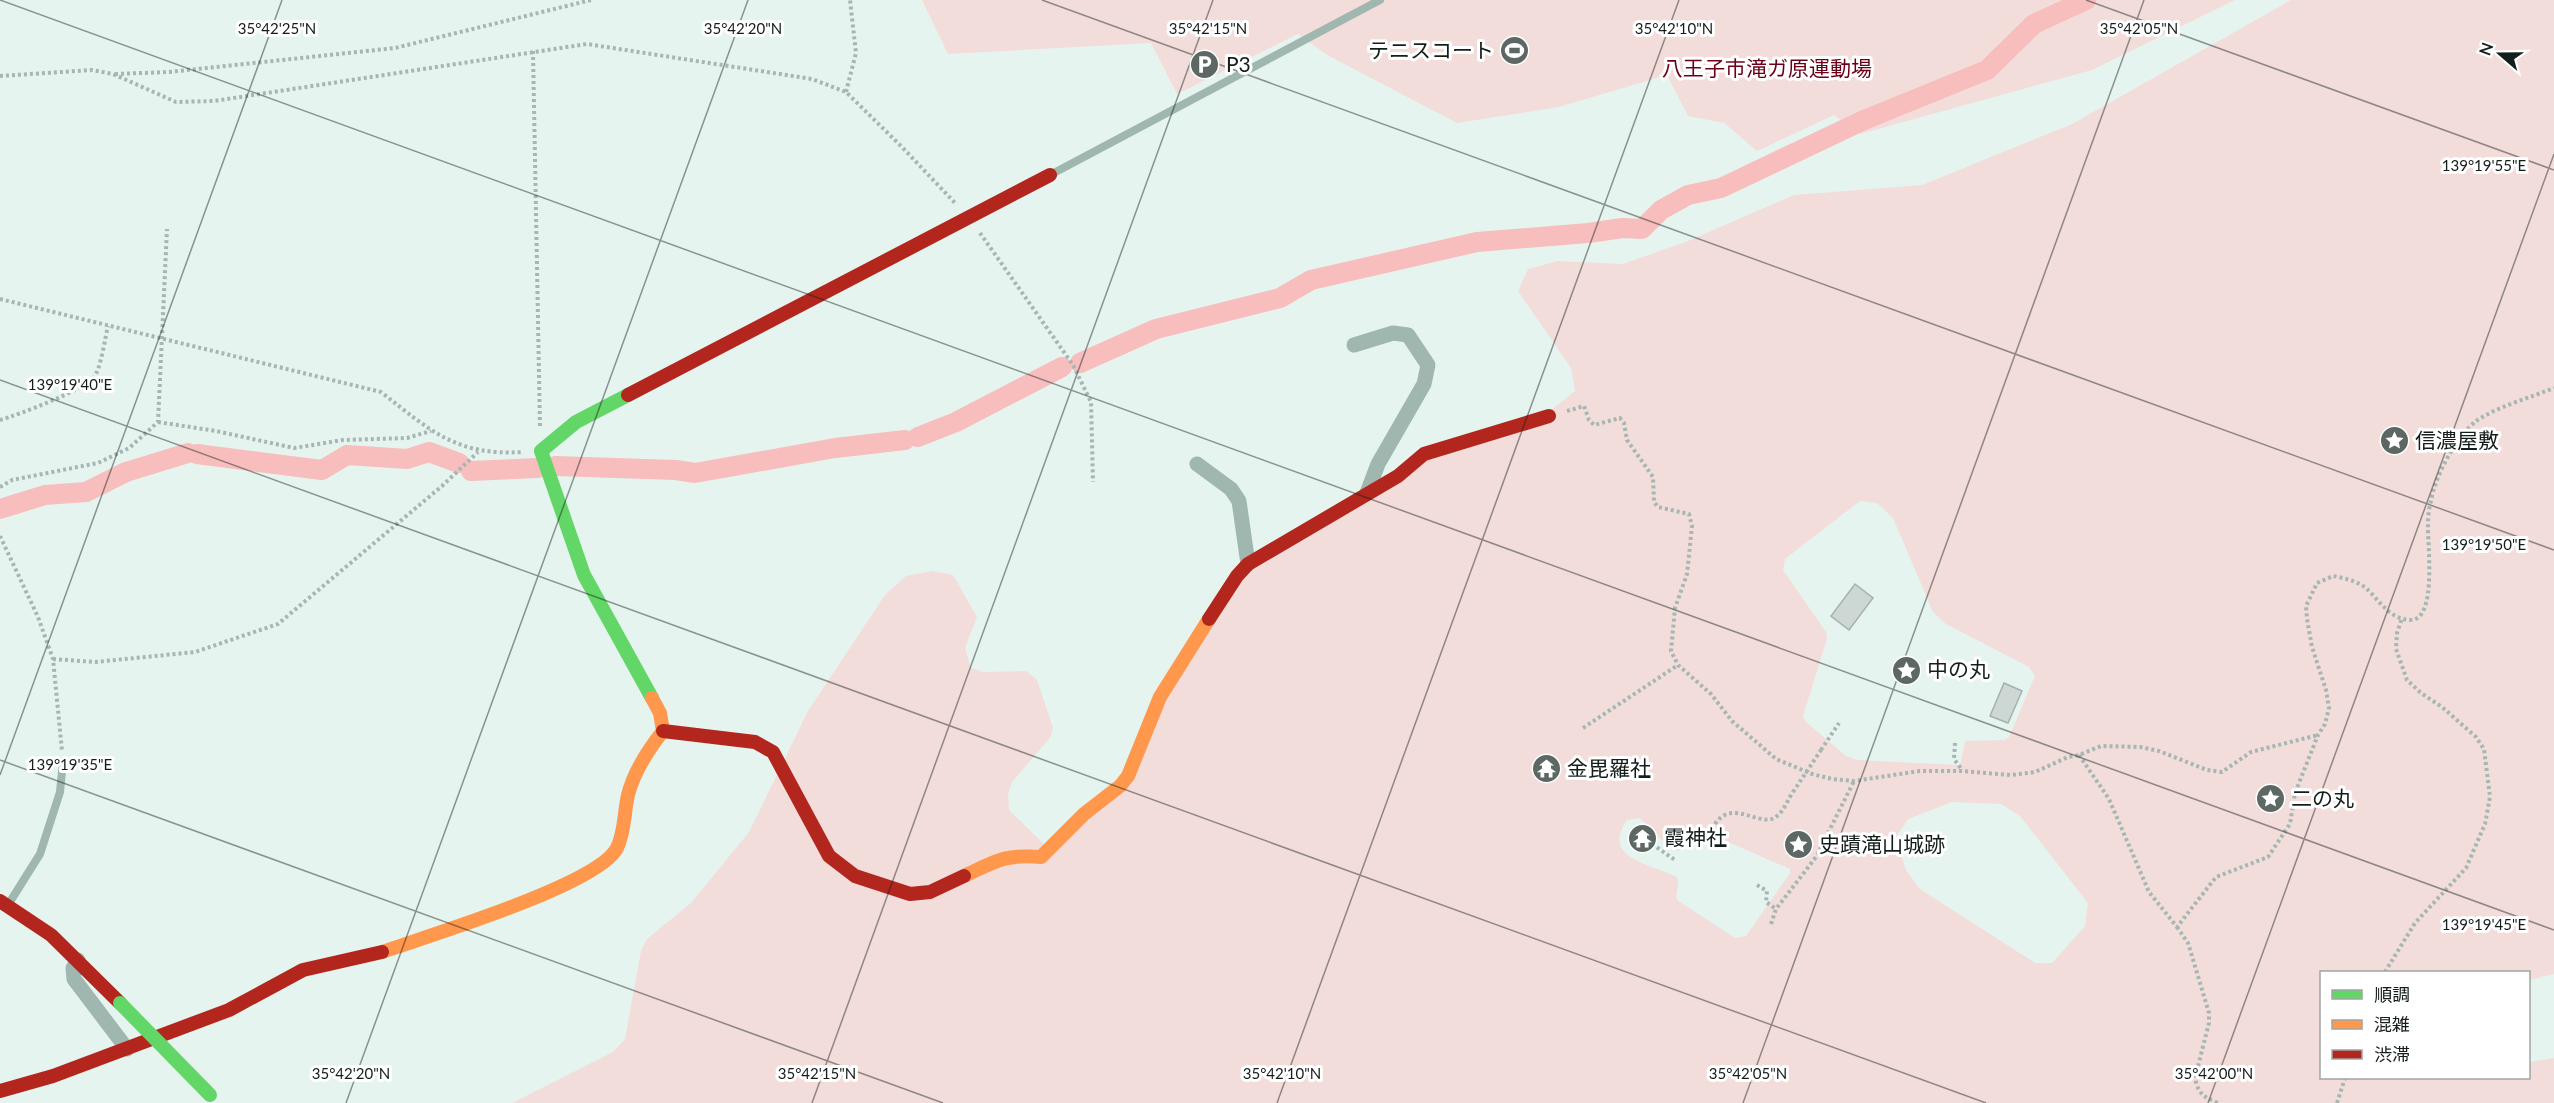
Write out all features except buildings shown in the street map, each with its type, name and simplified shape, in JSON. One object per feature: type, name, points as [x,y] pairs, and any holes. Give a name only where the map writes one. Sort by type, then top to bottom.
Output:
[{"type":"street","points":[[0,1091],[53,1076],[229,1010],[303,970],[371,956],[567,885],[597,869],[615,852],[624,821],[629,791],[645,755],[663,731],[660,712],[584,575],[541,451],[576,422],[1050,175]]},
{"type":"street","points":[[1354,345],[1393,333],[1408,335],[1428,364],[1424,384],[1378,464],[1366,493]]},
{"type":"street","points":[[663,731],[755,742],[773,752],[833,861],[855,876],[910,894],[930,892],[1006,857],[1016,855],[1041,857],[1084,814],[1120,786],[1128,776],[1160,697],[1237,576],[1248,564],[1398,476],[1424,454],[1549,416]]},
{"type":"street","points":[[1197,464],[1231,489],[1239,501],[1248,564]]},
{"type":"street","points":[[3,907],[51,934],[214,1099]]},
{"type":"street","points":[[78,960],[73,968],[74,979],[127,1049]]},
{"type":"lane","points":[[1050,175],[1380,0]]},
{"type":"lane","points":[[3,907],[40,854],[60,792],[63,761]]},
{"type":"path","points":[[0,76],[92,70],[113,74],[169,72],[395,48],[591,0]]},
{"type":"path","points":[[846,92],[856,53],[850,0]]},
{"type":"path","points":[[113,74],[176,102],[214,101],[366,80],[587,44],[812,79],[846,92],[969,218],[1072,365],[1091,402],[1093,482]]},
{"type":"path","points":[[0,299],[381,392],[431,431],[453,443],[478,452],[541,451],[533,51]]},
{"type":"path","points":[[0,487],[12,480],[98,463],[129,448],[158,422],[167,229]]},
{"type":"path","points":[[0,420],[81,387],[95,376],[108,326]]},
{"type":"path","points":[[2176,927],[2216,877],[2268,857],[2290,824],[2295,793],[2318,735],[2325,724],[2329,708],[2326,690],[2312,647],[2307,619],[2306,606],[2317,583],[2333,576],[2360,584],[2388,612],[2410,620],[2416,618],[2426,606],[2429,571],[2428,522],[2431,499],[2444,464],[2457,443],[2475,422],[2554,388]]},
{"type":"path","points":[[1549,416],[1584,406],[1589,420],[1594,425],[1599,425],[1612,418],[1620,418],[1624,423],[1627,440],[1653,477],[1654,502],[1659,507],[1689,514],[1692,526],[1687,574],[1675,608],[1671,651],[1678,665],[1711,694],[1732,721],[1776,759],[1812,774],[1854,781],[1920,771],[2027,773],[2035,772],[2068,757],[2079,756],[2101,746],[2140,747],[2159,751],[2207,770],[2222,772],[2251,752],[2318,735]]},
{"type":"path","points":[[158,422],[216,431],[294,448],[343,440],[407,438],[431,431]]},
{"type":"path","points":[[53,659],[95,662],[195,651],[278,624],[442,486],[478,452]]},
{"type":"path","points":[[0,536],[39,616],[53,659],[63,761]]},
{"type":"path","points":[[2386,971],[2415,923],[2466,868],[2485,824],[2490,797],[2484,749],[2476,737],[2407,680],[2396,649],[2397,633],[2403,618]]},
{"type":"path","points":[[1583,729],[1678,665]]},
{"type":"path","points":[[1715,824],[1725,815],[1735,813],[1771,820],[1777,817],[1839,723]]},
{"type":"path","points":[[1955,743],[1954,759],[1962,771]]},
{"type":"path","points":[[2079,756],[2109,799],[2148,892],[2188,943],[2209,1013],[2209,1023],[2195,1078],[2200,1095],[2218,1103]]},
{"type":"path","points":[[1771,924],[1776,909],[1816,857],[1854,781]]},
{"type":"path","points":[[1652,844],[1675,860]]},
{"type":"path","points":[[1756,885],[1767,891],[1766,902],[1776,909]]},
{"type":"path","points":[[2337,1103],[2344,1079]]},
{"type":"green space","name":"八王子市滝ガ原運動場","points":[[922,0],[2235,0],[2092,70],[1860,134],[1834,115],[1757,151],[1724,123],[1688,116],[1667,75],[1559,107],[1457,123],[1327,55],[1298,34],[1177,94],[1151,43],[948,54]]},
{"type":"green space","points":[[2291,0],[2554,0],[2554,974],[2530,980],[2530,971],[2320,971],[2320,1079],[2530,1079],[2530,1062],[2554,1058],[2554,1103],[512,1103],[613,1052],[625,1039],[641,951],[647,939],[691,903],[749,832],[808,711],[885,595],[906,576],[933,571],[953,575],[977,617],[965,648],[971,668],[983,672],[1026,671],[1037,680],[1053,728],[1050,738],[1012,782],[1008,794],[1009,810],[1049,849],[1128,785],[1164,703],[1245,574],[1427,460],[1552,409],[1575,391],[1571,368],[1518,291],[1528,269],[1558,261],[1623,264],[1688,241],[1794,195],[1922,185],[2072,124]],"holes":[[[1860,501],[1877,503],[1893,518],[1933,612],[1946,624],[2029,667],[2035,676],[2009,737],[2005,740],[1965,741],[1959,765],[1857,760],[1846,756],[1806,722],[1803,716],[1827,639],[1826,632],[1783,570],[1785,559]],[[1952,802],[2001,804],[2020,816],[2088,903],[2085,926],[2052,963],[2035,963],[1920,889],[1906,870],[1896,837],[1908,819]],[[1639,818],[1678,851],[1690,829],[1694,827],[1790,869],[1790,873],[1746,936],[1735,938],[1677,900],[1677,877],[1632,858],[1624,851],[1620,843],[1620,833],[1627,820]]]},
{"type":"waterway","points":[[1080,363],[1156,329],[1280,298],[1311,280],[1477,242],[1623,228],[1642,229],[1661,210],[1688,195],[1721,188],[1864,120],[1987,70],[2034,24],[2086,0]]},
{"type":"waterway","points":[[918,437],[956,422],[1062,367]]},
{"type":"waterway","points":[[555,466],[676,470],[695,473],[835,448],[905,440]]},
{"type":"waterway","points":[[197,454],[322,470],[347,455],[407,459],[429,452],[459,463]]},
{"type":"waterway","points":[[0,509],[45,495],[86,492],[126,472],[188,453]]},
{"type":"waterway","points":[[471,471],[538,468]]},
{"type":"traffic: fast","points":[[628,395],[576,422],[541,451],[584,575],[652,698]]},
{"type":"traffic: fast","points":[[120,1003],[210,1095]]},
{"type":"traffic: slow","points":[[964,876],[984,866],[1009,858],[1041,857],[1084,814],[1120,786],[1128,776],[1160,697],[1209,619]]},
{"type":"traffic: slow","points":[[382,952],[471,922],[546,893],[579,878],[603,862],[620,842],[628,795],[634,778],[647,753],[663,731],[660,713],[652,698]]},
{"type":"traffic: jam","points":[[628,395],[1050,175]]},
{"type":"traffic: jam","points":[[1209,619],[1237,576],[1248,564],[1398,476],[1424,454],[1549,416]]},
{"type":"traffic: jam","points":[[663,731],[755,742],[773,752],[829,856],[855,876],[910,894],[930,892],[964,876]]},
{"type":"traffic: jam","points":[[0,901],[51,935],[120,1003]]},
{"type":"traffic: jam","points":[[0,1091],[53,1076],[229,1010],[303,970],[382,952]]},
{"type":"place","name":"テニスコート","points":[[1515,51]]},
{"type":"place","name":"P3","points":[[1205,65]]},
{"type":"place","name":"信濃屋敷","points":[[2394,441]]},
{"type":"place","name":"中の丸","points":[[1906,670]]},
{"type":"place","name":"金毘羅社","points":[[1546,769]]},
{"type":"place","name":"二の丸","points":[[2270,799]]},
{"type":"place","name":"霞神社","points":[[1643,838]]},
{"type":"place","name":"史蹟滝山城跡","points":[[1798,845]]}]
